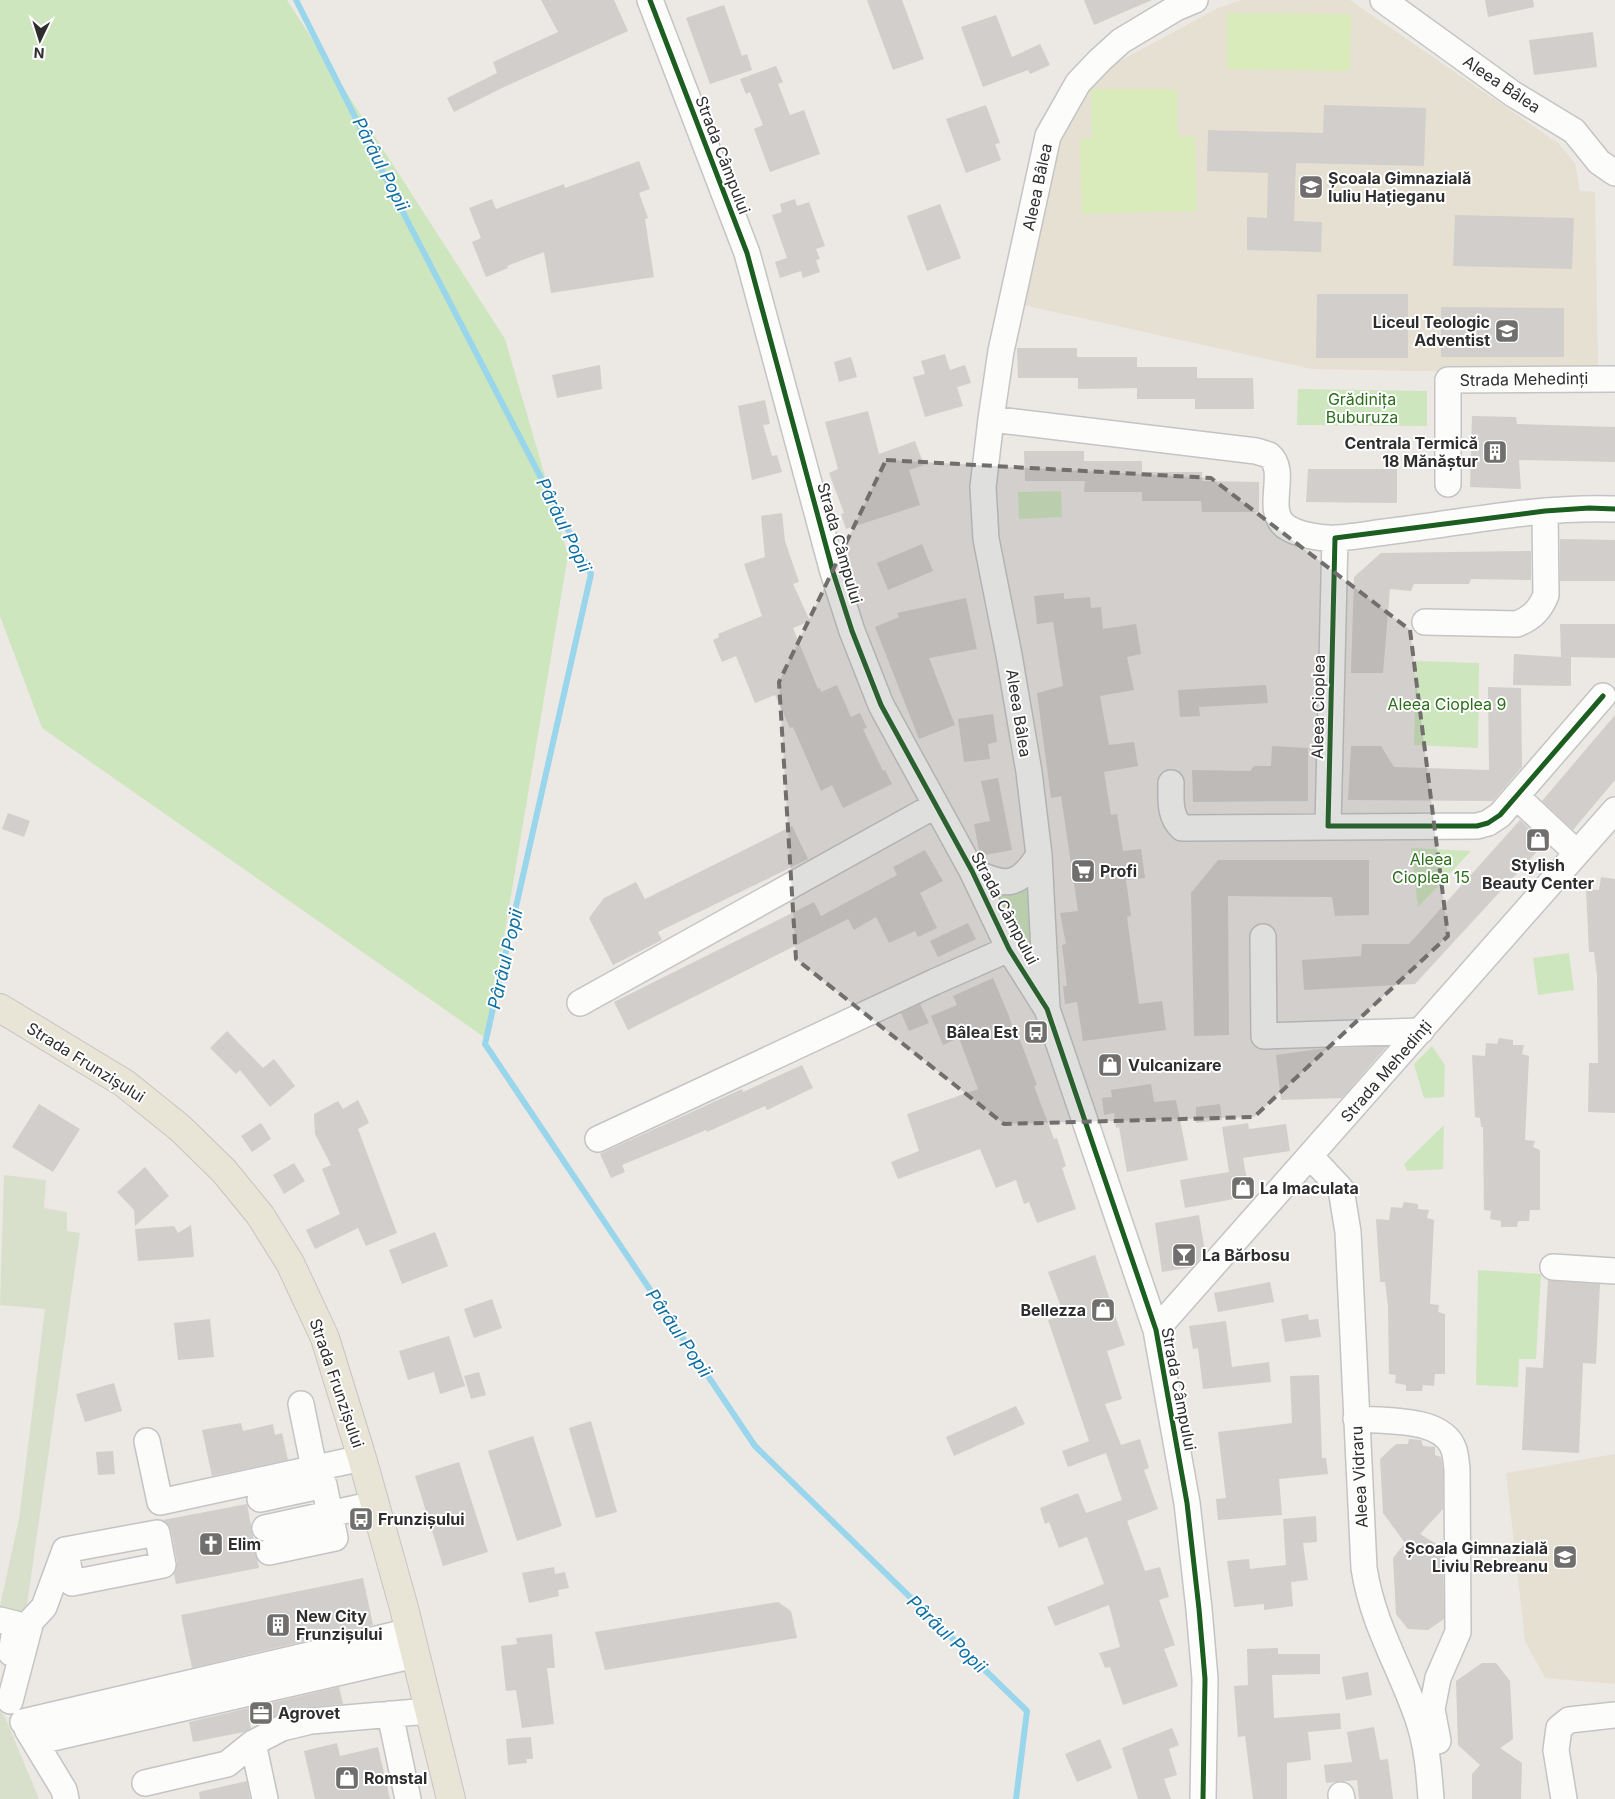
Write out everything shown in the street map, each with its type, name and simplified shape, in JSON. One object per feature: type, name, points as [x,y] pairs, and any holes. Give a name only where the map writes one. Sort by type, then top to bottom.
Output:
[{"type":"main road","name":"Strada Frunzișului","points":[[0,1008],[109,1073],[157,1107],[224,1171],[260,1215],[290,1263],[326,1338],[362,1458],[409,1629],[451,1799]]},
{"type":"street","name":"Strada Câmpului","points":[[650,0],[747,253],[833,572],[852,631],[881,704],[972,871],[1009,949],[1047,1008],[1156,1330],[1187,1503],[1198,1609],[1205,1679],[1203,1799]]},
{"type":"street","name":"Aleea Bâlea","points":[[1383,0],[1514,94],[1574,130],[1599,162],[1615,173]]},
{"type":"street","name":"Aleea Bâlea","points":[[1047,1008],[1045,940],[1039,855],[1029,772],[1010,655],[986,539],[983,486],[991,419],[1008,314],[1048,136],[1078,83],[1100,60],[1121,41],[1181,3]]},
{"type":"street","name":"Strada Mehedinți","points":[[1448,484],[1448,380],[1615,378]]},
{"type":"street","points":[[991,419],[1256,451],[1269,455],[1276,466],[1277,508],[1283,525],[1295,532],[1335,538],[1546,511],[1589,508],[1615,509]]},
{"type":"street","points":[[1425,622],[1517,624],[1528,619],[1541,607],[1546,595],[1546,511]]},
{"type":"street","name":"Aleea Cioplea","points":[[1328,826],[1335,538]]},
{"type":"street","points":[[1172,783],[1171,811],[1175,822],[1182,828],[1477,826],[1500,815],[1603,696]]},
{"type":"street","points":[[1516,796],[1577,853]]},
{"type":"street","points":[[580,1003],[936,805]]},
{"type":"street","name":"Strada Mehedinți","points":[[1156,1330],[1614,813]]},
{"type":"street","name":"Strada Câmpului","points":[[972,871],[995,882],[1012,881],[1026,874],[1039,855]]},
{"type":"street","points":[[1263,937],[1264,1036],[1421,1031]]},
{"type":"street","points":[[598,1139],[934,982],[1009,949]]},
{"type":"street","name":"Aleea Vidraru","points":[[1311,1156],[1341,1190],[1348,1232],[1356,1419],[1367,1588],[1386,1646],[1418,1720],[1428,1757],[1430,1799]]},
{"type":"street","points":[[1553,1267],[1615,1271]]},
{"type":"street","points":[[301,1404],[314,1468]]},
{"type":"street","points":[[1356,1419],[1424,1425],[1443,1433],[1454,1449],[1457,1469],[1458,1632],[1438,1678],[1432,1709],[1439,1739],[1436,1749],[1428,1757]]},
{"type":"street","points":[[147,1441],[160,1502],[362,1458]]},
{"type":"street","points":[[260,1499],[324,1485],[335,1538],[269,1552]]},
{"type":"street","points":[[265,1528],[375,1504]]},
{"type":"street","points":[[14,1709],[31,1621],[44,1607],[65,1550]]},
{"type":"street","points":[[0,1620],[16,1624],[14,1709],[64,1790],[66,1799]]},
{"type":"street","points":[[14,1709],[394,1635],[409,1629]]},
{"type":"street","points":[[14,1709],[416,1656]]},
{"type":"street","points":[[145,1784],[227,1764],[253,1744],[282,1728],[311,1721],[429,1711]]},
{"type":"street","points":[[390,1714],[408,1799]]},
{"type":"street","points":[[1564,1799],[1556,1750],[1559,1728],[1569,1720],[1615,1715]]},
{"type":"street","points":[[253,1744],[265,1799]]},
{"type":"highlighted area","points":[[886,460],[1211,478],[1410,630],[1448,936],[1254,1117],[1004,1124],[796,959],[779,682]]},
{"type":"shaded area","name":"Școala Gimnazială Iuliu Hațieganu","points":[[1241,0],[1350,0],[1558,143],[1575,163],[1580,191],[1595,192],[1598,369],[1417,371],[1312,369],[1023,305],[1049,142],[1083,91],[1105,69],[1218,8]]},
{"type":"shaded area","name":"Școala Gimnazială Liviu Rebreanu","points":[[1615,1454],[1615,1684],[1545,1678],[1525,1641],[1506,1473]]},
{"type":"green space","points":[[0,0],[287,0],[505,339],[568,555],[487,1039],[42,728],[0,616]]},
{"type":"green space","points":[[1227,13],[1351,14],[1350,71],[1227,69]]},
{"type":"green space","points":[[1091,89],[1177,89],[1178,136],[1195,136],[1197,211],[1082,214],[1080,139],[1092,138]]},
{"type":"green space","name":"Grădinița Buburuza","points":[[1298,389],[1427,391],[1427,426],[1297,425]]},
{"type":"green space","points":[[1061,491],[1062,517],[1019,519],[1018,492]]},
{"type":"green space","name":"Aleea Cioplea 9","points":[[1416,661],[1479,663],[1478,748],[1414,745]]},
{"type":"green space","name":"Aleea Cioplea 15","points":[[1411,848],[1471,851],[1418,907]]},
{"type":"green space","points":[[1028,890],[1035,968],[998,897]]},
{"type":"green space","points":[[1569,953],[1574,990],[1538,995],[1533,958]]},
{"type":"green space","points":[[1432,1046],[1445,1065],[1444,1097],[1424,1098],[1414,1064]]},
{"type":"green space","points":[[1444,1125],[1443,1169],[1407,1171],[1404,1164]]},
{"type":"green space","points":[[4,1175],[46,1180],[44,1208],[67,1212],[67,1231],[80,1233],[26,1612],[0,1606],[19,1519],[45,1309],[0,1305]]},
{"type":"green space","points":[[1478,1270],[1541,1274],[1536,1359],[1519,1359],[1518,1387],[1476,1385]]},
{"type":"green space","points":[[0,1711],[5,1717],[39,1799],[0,1799]]},
{"type":"building","points":[[541,0],[614,0],[628,31],[504,87],[454,112],[447,98],[497,73],[493,62],[558,32]]},
{"type":"building","points":[[867,0],[902,0],[924,59],[893,70]]},
{"type":"building","points":[[1084,0],[1152,0],[1094,25]]},
{"type":"building","points":[[1485,0],[1533,0],[1534,7],[1488,17]]},
{"type":"building","points":[[724,5],[742,56],[747,54],[752,70],[710,84],[686,18]]},
{"type":"building","points":[[996,15],[1012,57],[1040,44],[1050,65],[1030,74],[1028,70],[983,87],[961,27]]},
{"type":"building","points":[[1593,32],[1597,67],[1534,75],[1529,40]]},
{"type":"building","points":[[776,66],[783,82],[778,84],[790,115],[804,110],[820,154],[770,172],[754,129],[763,125],[750,92],[746,94],[740,79]]},
{"type":"building","points":[[986,105],[1000,143],[995,144],[1001,160],[966,173],[946,119]]},
{"type":"building","points":[[1324,105],[1426,108],[1424,166],[1296,163],[1294,221],[1322,222],[1321,252],[1247,250],[1247,217],[1267,218],[1268,173],[1207,171],[1208,130],[1323,133]]},
{"type":"building","points":[[639,161],[650,189],[639,193],[648,218],[645,219],[654,277],[551,293],[544,252],[507,266],[508,268],[486,277],[472,242],[481,238],[469,208],[492,199],[496,209],[564,184],[565,188]]},
{"type":"building","points":[[795,199],[797,206],[809,202],[825,246],[816,249],[820,259],[816,260],[820,272],[803,278],[801,271],[780,278],[775,262],[787,258],[772,215],[782,212],[780,204]]},
{"type":"building","points":[[940,204],[961,258],[927,271],[907,216]]},
{"type":"building","points":[[1455,215],[1574,218],[1572,269],[1453,266]]},
{"type":"building","points":[[1317,294],[1408,294],[1408,358],[1316,358]]},
{"type":"building","points":[[1441,307],[1564,308],[1564,357],[1441,357]]},
{"type":"building","points":[[1017,348],[1077,348],[1077,357],[1137,357],[1137,367],[1197,367],[1197,378],[1253,378],[1254,409],[1195,409],[1195,399],[1137,399],[1137,388],[1078,389],[1078,378],[1018,378]]},
{"type":"building","points":[[945,354],[950,370],[965,365],[971,383],[957,387],[963,406],[925,417],[913,377],[925,374],[921,361]]},
{"type":"building","points":[[851,357],[857,377],[839,382],[834,362]]},
{"type":"building","points":[[600,365],[602,389],[557,398],[552,375]]},
{"type":"building","points":[[765,400],[770,424],[763,425],[772,456],[777,455],[782,472],[752,480],[738,406]]},
{"type":"building","points":[[868,411],[879,454],[915,441],[924,465],[909,470],[920,505],[846,529],[841,514],[844,513],[829,473],[838,469],[825,422]]},
{"type":"building","points":[[1472,416],[1516,417],[1517,424],[1615,427],[1615,462],[1519,460],[1521,489],[1470,487]]},
{"type":"building","points":[[1024,451],[1084,451],[1084,461],[1142,461],[1142,472],[1202,472],[1202,481],[1259,482],[1259,512],[1202,512],[1201,501],[1142,501],[1142,492],[1084,492],[1085,481],[1025,481]]},
{"type":"building","points":[[1308,469],[1397,469],[1397,503],[1306,502]]},
{"type":"building","points":[[782,513],[785,541],[799,582],[793,584],[810,621],[793,628],[818,689],[820,688],[821,692],[837,685],[851,717],[860,713],[867,728],[863,729],[883,771],[885,770],[892,784],[843,808],[832,785],[821,791],[793,727],[790,728],[775,695],[755,703],[736,656],[722,662],[713,640],[719,637],[718,634],[762,616],[744,564],[765,557],[761,516]]},
{"type":"building","points":[[1560,539],[1615,540],[1615,581],[1560,581]]},
{"type":"building","points":[[922,544],[933,571],[888,590],[877,563]]},
{"type":"building","points":[[1531,551],[1531,580],[1471,579],[1469,584],[1414,584],[1411,591],[1390,589],[1383,673],[1351,673],[1354,577],[1381,553]]},
{"type":"building","points":[[1064,593],[1064,599],[1090,597],[1091,608],[1101,607],[1103,629],[1136,624],[1141,654],[1127,657],[1134,690],[1100,696],[1109,745],[1134,742],[1138,766],[1104,772],[1111,815],[1117,814],[1123,851],[1141,849],[1145,878],[1126,880],[1131,916],[1127,917],[1139,1004],[1162,1001],[1166,1030],[1083,1041],[1077,1002],[1065,1004],[1063,986],[1067,986],[1062,945],[1066,944],[1060,913],[1078,911],[1061,796],[1051,798],[1037,693],[1063,686],[1053,622],[1037,624],[1034,596]]},
{"type":"building","points":[[966,598],[977,649],[929,658],[955,725],[919,739],[875,627],[899,617],[897,613]]},
{"type":"building","points":[[1560,624],[1615,624],[1615,658],[1571,657],[1571,686],[1513,685],[1514,654],[1561,657]]},
{"type":"building","points":[[1266,685],[1268,703],[1199,707],[1200,716],[1180,717],[1178,690]]},
{"type":"building","points":[[1488,687],[1521,688],[1522,767],[1493,801],[1348,800],[1351,746],[1381,746],[1394,767],[1489,770]]},
{"type":"building","points":[[993,714],[997,742],[988,744],[990,759],[964,762],[958,719]]},
{"type":"building","points":[[1615,715],[1615,780],[1573,830],[1542,801]]},
{"type":"building","points":[[1272,746],[1308,748],[1308,801],[1193,802],[1192,770],[1250,771],[1254,766],[1271,766]]},
{"type":"building","points":[[998,778],[1012,850],[980,856],[974,824],[990,821],[981,781]]},
{"type":"building","points":[[8,813],[30,821],[24,837],[2,829]]},
{"type":"building","points":[[1520,820],[1545,843],[1415,984],[1304,990],[1302,960],[1361,956],[1362,944],[1409,944]]},
{"type":"building","points":[[792,826],[808,859],[658,932],[662,940],[613,965],[589,918],[604,898],[636,882],[645,899]]},
{"type":"building","points":[[925,850],[943,881],[920,893],[937,928],[918,937],[915,931],[889,943],[876,917],[854,930],[848,919],[628,1030],[614,1002],[814,902],[821,916],[897,875],[893,867]]},
{"type":"building","points":[[1218,860],[1369,860],[1369,915],[1335,916],[1332,897],[1228,896],[1229,1035],[1194,1036],[1191,893]]},
{"type":"building","points":[[1601,877],[1615,879],[1615,1113],[1588,1112],[1589,1063],[1598,1063],[1597,976],[1594,952],[1589,952],[1586,889],[1599,890]]},
{"type":"building","points":[[968,923],[976,939],[938,957],[930,941]]},
{"type":"building","points":[[993,978],[1015,1036],[1018,1035],[1037,1085],[1034,1086],[1054,1139],[1057,1138],[1066,1166],[1062,1168],[1076,1209],[1037,1223],[1029,1202],[1024,1204],[1016,1180],[996,1188],[980,1149],[898,1179],[891,1162],[919,1151],[907,1114],[978,1089],[959,1038],[943,1045],[931,1016],[957,1005],[953,996]]},
{"type":"building","points":[[920,1004],[929,1023],[909,1031],[901,1013]]},
{"type":"building","points":[[227,1031],[263,1068],[274,1059],[295,1086],[270,1107],[240,1070],[236,1074],[210,1048]]},
{"type":"building","points":[[1499,1038],[1513,1040],[1513,1045],[1524,1045],[1522,1054],[1529,1056],[1525,1140],[1535,1141],[1533,1147],[1540,1150],[1540,1210],[1530,1210],[1529,1221],[1518,1221],[1517,1227],[1501,1227],[1501,1221],[1490,1219],[1491,1211],[1484,1210],[1483,1127],[1481,1127],[1480,1118],[1475,1117],[1472,1055],[1485,1056],[1486,1043],[1497,1044]]},
{"type":"building","points":[[1387,1046],[1342,1098],[1281,1100],[1276,1055],[1326,1048]]},
{"type":"building","points":[[802,1065],[813,1088],[767,1110],[765,1106],[707,1132],[706,1130],[622,1165],[625,1172],[611,1178],[600,1154],[742,1089],[743,1092]]},
{"type":"building","points":[[1151,1084],[1154,1102],[1176,1100],[1188,1160],[1127,1172],[1119,1127],[1116,1128],[1114,1113],[1104,1115],[1102,1098],[1112,1097],[1111,1090]]},
{"type":"building","points":[[358,1100],[369,1123],[358,1129],[397,1233],[366,1246],[358,1228],[315,1249],[306,1230],[340,1214],[322,1169],[331,1165],[315,1134],[314,1114],[338,1101],[343,1109]]},
{"type":"building","points":[[39,1104],[80,1129],[53,1172],[12,1147]]},
{"type":"building","points":[[1220,1104],[1222,1120],[1196,1123],[1196,1107]]},
{"type":"building","points":[[261,1123],[271,1139],[252,1152],[241,1136]]},
{"type":"building","points":[[1248,1123],[1249,1129],[1286,1124],[1290,1151],[1243,1158],[1250,1196],[1185,1208],[1180,1180],[1229,1172],[1222,1127]]},
{"type":"building","points":[[294,1163],[305,1181],[284,1194],[273,1175]]},
{"type":"building","points":[[145,1167],[169,1196],[135,1226],[134,1210],[117,1192]]},
{"type":"building","points":[[1404,1202],[1418,1204],[1418,1209],[1429,1210],[1427,1218],[1434,1220],[1430,1304],[1439,1305],[1438,1312],[1445,1314],[1445,1374],[1435,1374],[1434,1386],[1423,1385],[1422,1391],[1406,1391],[1406,1385],[1395,1383],[1396,1375],[1389,1374],[1388,1306],[1385,1282],[1380,1282],[1376,1219],[1389,1220],[1391,1207],[1402,1208]]},
{"type":"building","points":[[1199,1215],[1205,1252],[1193,1267],[1162,1272],[1155,1223]]},
{"type":"building","points":[[191,1225],[194,1257],[138,1261],[135,1229],[174,1226],[178,1233]]},
{"type":"building","points":[[435,1232],[448,1266],[402,1284],[389,1250]]},
{"type":"building","points":[[1095,1255],[1125,1345],[1107,1351],[1122,1399],[1105,1404],[1121,1445],[1140,1439],[1149,1468],[1144,1470],[1158,1509],[1127,1521],[1145,1571],[1160,1567],[1169,1597],[1159,1600],[1175,1645],[1164,1649],[1178,1686],[1123,1705],[1110,1667],[1105,1668],[1099,1653],[1120,1647],[1109,1605],[1055,1626],[1047,1607],[1104,1584],[1087,1537],[1059,1548],[1049,1522],[1045,1524],[1040,1508],[1078,1493],[1086,1513],[1122,1500],[1106,1453],[1068,1467],[1062,1451],[1089,1441],[1048,1320],[1064,1315],[1048,1272]]},
{"type":"building","points":[[1548,1280],[1600,1284],[1596,1364],[1583,1363],[1579,1453],[1522,1450],[1526,1367],[1543,1368]]},
{"type":"building","points":[[1270,1282],[1274,1302],[1218,1312],[1214,1293]]},
{"type":"building","points":[[492,1299],[502,1328],[474,1338],[464,1309]]},
{"type":"building","points":[[1308,1314],[1309,1320],[1318,1319],[1321,1337],[1285,1342],[1281,1319]]},
{"type":"building","points":[[210,1319],[214,1357],[178,1360],[174,1323]]},
{"type":"building","points":[[1226,1321],[1232,1367],[1269,1362],[1271,1382],[1203,1389],[1198,1348],[1193,1349],[1189,1326]]},
{"type":"building","points":[[449,1336],[465,1386],[440,1394],[434,1372],[408,1380],[399,1351]]},
{"type":"building","points":[[479,1372],[486,1395],[471,1399],[464,1376]]},
{"type":"building","points":[[1319,1375],[1322,1458],[1326,1458],[1328,1474],[1279,1479],[1282,1515],[1218,1520],[1216,1499],[1226,1498],[1218,1432],[1292,1423],[1290,1376]]},
{"type":"building","points":[[114,1383],[122,1411],[85,1422],[76,1394]]},
{"type":"building","points":[[1016,1406],[1025,1424],[954,1456],[946,1437]]},
{"type":"building","points":[[591,1421],[617,1512],[596,1518],[569,1428]]},
{"type":"building","points":[[241,1423],[243,1431],[273,1424],[275,1435],[282,1433],[288,1460],[212,1476],[202,1430]]},
{"type":"building","points":[[533,1436],[562,1526],[517,1541],[488,1451]]},
{"type":"building","points":[[1409,1439],[1421,1440],[1423,1446],[1435,1447],[1435,1455],[1441,1457],[1443,1470],[1443,1509],[1420,1534],[1443,1548],[1444,1619],[1428,1630],[1408,1629],[1396,1614],[1393,1558],[1405,1543],[1383,1513],[1380,1459],[1396,1444],[1408,1444]]},
{"type":"building","points":[[113,1451],[115,1474],[98,1475],[96,1452]]},
{"type":"building","points":[[459,1462],[488,1552],[443,1566],[415,1476]]},
{"type":"building","name":"Elim","points":[[247,1504],[259,1568],[176,1584],[174,1574],[177,1562],[171,1530],[163,1520]]},
{"type":"building","points":[[1316,1516],[1317,1542],[1303,1543],[1308,1580],[1291,1582],[1293,1606],[1264,1610],[1264,1604],[1234,1607],[1227,1561],[1249,1559],[1250,1569],[1286,1565],[1283,1519]]},
{"type":"building","points":[[554,1567],[555,1574],[565,1572],[569,1588],[558,1590],[559,1596],[529,1603],[522,1573]]},
{"type":"building","name":"New City Frunzișului","points":[[363,1578],[373,1625],[192,1668],[181,1615]]},
{"type":"building","points":[[778,1602],[791,1611],[797,1638],[605,1670],[595,1632]]},
{"type":"building","points":[[552,1634],[555,1668],[547,1668],[554,1724],[522,1728],[516,1690],[506,1691],[501,1646],[517,1644],[516,1638]]},
{"type":"building","points":[[1278,1648],[1278,1654],[1320,1654],[1320,1674],[1272,1675],[1274,1718],[1340,1713],[1341,1729],[1308,1732],[1311,1760],[1287,1763],[1287,1799],[1253,1799],[1245,1736],[1238,1737],[1234,1686],[1248,1685],[1247,1649]]},
{"type":"building","points":[[1482,1663],[1496,1663],[1510,1681],[1513,1739],[1500,1748],[1522,1763],[1521,1799],[1472,1799],[1472,1774],[1480,1765],[1458,1745],[1456,1681]]},
{"type":"building","points":[[1368,1672],[1372,1695],[1346,1700],[1342,1677]]},
{"type":"building","name":"Agrovet","points":[[339,1687],[343,1704],[310,1707],[279,1714],[264,1721],[250,1724],[251,1728],[244,1732],[193,1742],[189,1722]]},
{"type":"building","points":[[1374,1727],[1380,1760],[1388,1759],[1393,1799],[1359,1799],[1357,1780],[1326,1783],[1324,1765],[1352,1762],[1347,1732]]},
{"type":"building","points":[[1172,1728],[1179,1745],[1169,1749],[1177,1775],[1164,1779],[1171,1799],[1138,1799],[1122,1748]]},
{"type":"building","points":[[531,1737],[533,1759],[526,1759],[527,1763],[508,1765],[506,1739]]},
{"type":"building","points":[[1100,1739],[1112,1768],[1077,1782],[1065,1754]]},
{"type":"building","name":"Romstal","points":[[337,1743],[340,1756],[378,1747],[390,1799],[315,1799],[304,1751]]},
{"type":"building","points":[[247,1781],[250,1799],[200,1799],[199,1792]]},
{"type":"waterway","name":"Pârâul Popii","points":[[296,0],[409,224],[591,574],[485,1044],[755,1446],[1027,1711],[1016,1799]]},
{"type":"cycle path","points":[[650,0],[747,253],[833,572],[852,631],[881,705],[972,871],[1009,949],[1047,1009],[1156,1330],[1187,1503],[1199,1609],[1205,1679],[1203,1799]]},
{"type":"cycle path","points":[[1603,696],[1500,815],[1488,823],[1477,826],[1328,826],[1335,538],[1545,511],[1589,508],[1615,509]]},
{"type":"place","name":"Școala Gimnazială Iuliu Hațieganu","points":[[1311,187]]},
{"type":"place","name":"Liceul Teologic Adventist","points":[[1507,331]]},
{"type":"place","name":"Centrala Termică 18 Mănăștur","points":[[1495,452]]},
{"type":"place","name":"Stylish Beauty Center","points":[[1538,840]]},
{"type":"place","name":"Profi","points":[[1083,871]]},
{"type":"place","name":"Bâlea Est","points":[[1036,1032]]},
{"type":"place","name":"Vulcanizare","points":[[1110,1065]]},
{"type":"place","name":"La Imaculata","points":[[1243,1188]]},
{"type":"place","name":"La Bărbosu","points":[[1184,1255]]},
{"type":"place","name":"Bellezza","points":[[1103,1310]]},
{"type":"place","name":"Frunzișului","points":[[361,1519]]},
{"type":"place","name":"Elim","points":[[211,1544]]},
{"type":"place","name":"Școala Gimnazială Liviu Rebreanu","points":[[1565,1557]]},
{"type":"place","name":"New City Frunzișului","points":[[278,1625]]},
{"type":"place","name":"Agrovet","points":[[261,1713]]},
{"type":"place","name":"Romstal","points":[[347,1778]]}]
